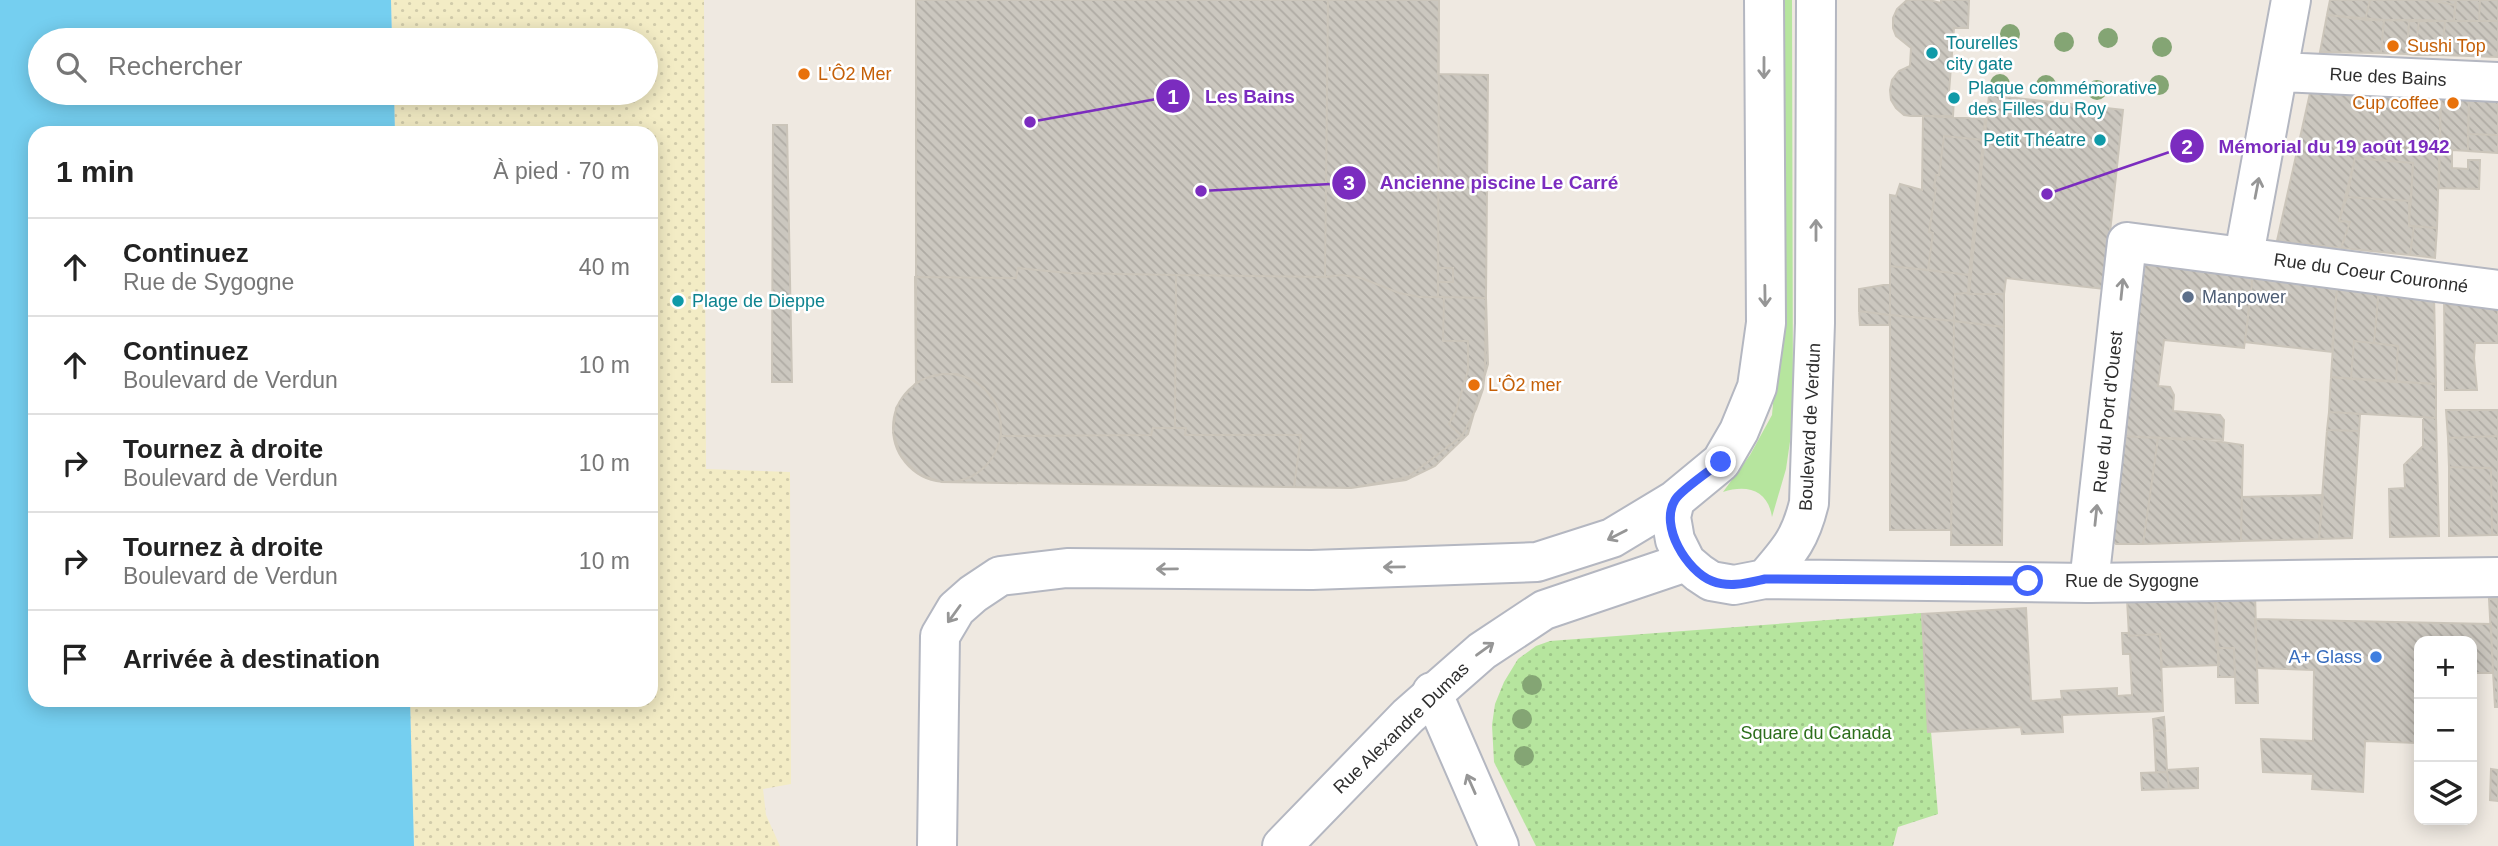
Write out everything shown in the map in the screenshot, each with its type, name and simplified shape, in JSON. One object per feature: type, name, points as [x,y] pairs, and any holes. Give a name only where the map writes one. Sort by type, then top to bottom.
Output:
[{"type":"street","points":[[937,846],[940,636],[956,609],[1000,576],[1067,568],[1312,570],[1537,562],[1612,538],[1675,500],[1721,462],[1757,387],[1766,323],[1764,0]]},
{"type":"street","name":"Boulevard de Verdun","points":[[1765,579],[1794,546],[1804,527],[1809,503],[1815,323],[1815,0]]},
{"type":"street","points":[[2244,256],[2291,0]]},
{"type":"street","name":"Rue des Bains","points":[[2279,72],[2498,82]]},
{"type":"street","name":"Rue du Coeur Couronné","points":[[2127,242],[2498,290]]},
{"type":"street","name":"Rue du Port d'Ouest","points":[[2089,583],[2127,242]]},
{"type":"street","points":[[1675,500],[1671,517],[1675,540],[1686,562],[1712,581],[1734,585],[1765,579]]},
{"type":"street","points":[[1804,527],[1813,554],[1837,579]]},
{"type":"street","name":"Rue Alexandre Dumas","points":[[1282,846],[1432,692],[1482,651],[1544,610],[1686,562]]},
{"type":"street","name":"Rue de Sygogne","points":[[1765,579],[2089,583],[2498,577]]},
{"type":"street","points":[[1432,692],[1499,846]]},
{"type":"green space","points":[[1782,0],[1792,0],[1793,421],[1786,469],[1772,517],[1766,501],[1755,491],[1740,489],[1723,492],[1750,455],[1772,415],[1782,303]]},
{"type":"green space","name":"Square du Canada","points":[[1921,613],[1938,814],[1898,827],[1893,846],[1536,846],[1494,762],[1492,725],[1495,704],[1504,682],[1518,659],[1536,646],[1550,641]]},
{"type":"sand","name":"Plage de Dieppe","points":[[391,0],[704,0],[706,469],[790,472],[791,784],[763,789],[766,815],[780,846],[414,846],[410,707],[658,707],[658,126],[395,126],[394,105],[658,105],[658,28],[392,28]]},
{"type":"water","points":[[0,0],[391,0],[392,28],[28,28],[28,105],[394,105],[395,126],[28,126],[28,707],[410,707],[414,846],[0,846]]},
{"type":"building","points":[[916,0],[1439,0],[1438,74],[1488,75],[1488,364],[1468,434],[1435,466],[1406,480],[1351,488],[941,482],[918,474],[901,456],[893,433],[896,408],[916,383]]},
{"type":"building","points":[[1328,0],[1439,0],[1438,297],[1399,293],[1361,278],[1342,275],[1325,277]]},
{"type":"building","name":"Tourelles city gate","points":[[1907,0],[1941,3],[1941,0],[1969,0],[1968,28],[1954,28],[1949,92],[1952,92],[1951,98],[1954,98],[1953,116],[1904,115],[1891,100],[1892,80],[1899,71],[1910,66],[1911,48],[1896,36],[1893,28],[1897,9]]},
{"type":"building","points":[[2330,0],[2370,0],[2365,20],[2327,15]]},
{"type":"building","points":[[2370,0],[2428,0],[2455,5],[2454,21],[2365,20]]},
{"type":"building","points":[[2428,0],[2456,0],[2455,5]]},
{"type":"building","points":[[2456,0],[2480,0],[2479,21],[2454,21]]},
{"type":"building","points":[[2480,0],[2498,0],[2498,21],[2479,21]]},
{"type":"building","points":[[2327,15],[2384,20],[2381,53],[2320,52]]},
{"type":"building","points":[[2384,20],[2409,20],[2407,54],[2381,53]]},
{"type":"building","points":[[2409,20],[2419,20],[2415,55],[2407,54]]},
{"type":"building","points":[[2419,20],[2445,21],[2442,55],[2415,55]]},
{"type":"building","points":[[2445,21],[2498,21],[2498,57],[2442,55]]},
{"type":"building","points":[[2310,93],[2441,95],[2437,228],[2409,226],[2413,163],[2355,158],[2339,221],[2350,222],[2341,248],[2277,241]]},
{"type":"building","points":[[1989,95],[2123,110],[2104,289],[2006,278],[2004,294],[1969,294]]},
{"type":"building","points":[[2441,95],[2469,96],[2468,151],[2452,150],[2452,168],[2468,169],[2468,160],[2480,160],[2479,189],[2439,188]]},
{"type":"building","points":[[2469,96],[2498,97],[2498,135],[2468,134]]},
{"type":"building","points":[[1923,116],[1985,119],[1983,140],[1944,136],[1939,175],[1936,175],[1934,188],[1929,232],[1933,233],[1928,270],[1890,266],[1890,195],[1896,196],[1900,184],[1922,190]]},
{"type":"building","points":[[773,125],[787,125],[792,382],[772,382]]},
{"type":"building","points":[[2468,134],[2498,135],[2498,153],[2468,151]]},
{"type":"building","points":[[1944,136],[1983,140],[1969,275],[1928,270],[1933,233],[1929,232],[1934,188],[1936,175],[1939,175]]},
{"type":"building","points":[[2355,158],[2413,163],[2411,201],[2347,197]]},
{"type":"building","points":[[2347,197],[2409,201],[2409,226],[2414,226],[2410,255],[2341,248],[2350,222],[2339,221]]},
{"type":"building","points":[[2414,226],[2437,228],[2435,258],[2410,255]]},
{"type":"building","points":[[2143,262],[2253,275],[2244,348],[2164,340],[2158,386],[2170,387],[2174,395],[2173,411],[2220,415],[2224,420],[2223,440],[2119,436]]},
{"type":"building","points":[[1890,266],[1969,275],[1968,293],[1955,294],[1954,321],[1890,315]]},
{"type":"building","points":[[1018,268],[1068,273],[1176,275],[1175,428],[1153,428],[1151,435],[1001,436],[996,404],[984,388],[973,380],[957,374],[943,374],[916,383],[915,277],[1016,278]]},
{"type":"building","points":[[1438,268],[1453,268],[1453,282],[1438,282]]},
{"type":"building","points":[[1176,275],[1342,275],[1361,278],[1399,293],[1420,297],[1444,297],[1443,341],[1468,341],[1468,370],[1456,411],[1449,424],[1462,436],[1408,477],[1352,488],[1294,487],[1301,435],[1185,435],[1186,428],[1175,428]]},
{"type":"building","points":[[1969,275],[1969,294],[2004,294],[2004,327],[1954,321],[1955,294],[1968,293]]},
{"type":"building","points":[[2253,275],[2337,284],[2332,352],[2245,342]]},
{"type":"building","points":[[1890,284],[1890,315],[1859,311],[1859,289]]},
{"type":"building","points":[[2337,284],[2379,288],[2374,343],[2354,341],[2351,379],[2331,377]]},
{"type":"building","points":[[2379,288],[2434,295],[2436,384],[2396,382],[2398,346],[2374,343]]},
{"type":"building","points":[[2444,295],[2498,301],[2498,343],[2475,343],[2477,390],[2445,390]]},
{"type":"building","points":[[1444,297],[1486,298],[1483,389],[1462,436],[1449,424],[1456,411],[1468,370],[1468,341],[1443,341]]},
{"type":"building","points":[[1859,311],[1890,315],[1889,325],[1860,325]]},
{"type":"building","points":[[1890,315],[1954,321],[1951,530],[1890,530]]},
{"type":"building","points":[[1954,321],[2004,327],[2002,545],[1951,545]]},
{"type":"building","points":[[2354,341],[2398,346],[2396,382],[2351,379]]},
{"type":"building","points":[[947,374],[968,378],[985,390],[997,407],[1001,428],[997,449],[985,466],[968,478],[947,482],[926,478],[909,466],[897,449],[893,428],[897,407],[909,390],[926,378]]},
{"type":"building","points":[[2331,377],[2436,384],[2436,418],[2329,412]]},
{"type":"building","points":[[2446,410],[2498,410],[2498,436],[2448,438]]},
{"type":"building","points":[[2329,412],[2360,414],[2359,431],[2327,430]]},
{"type":"building","points":[[2423,418],[2436,418],[2439,536],[2390,537],[2389,489],[2405,488],[2404,465],[2423,446]]},
{"type":"building","points":[[2327,430],[2359,431],[2352,538],[2319,539]]},
{"type":"building","points":[[2119,436],[2158,438],[2143,544],[2116,544],[2105,532]]},
{"type":"building","points":[[2498,436],[2498,535],[2492,535],[2491,468],[2449,467],[2448,438]]},
{"type":"building","points":[[2187,437],[2243,445],[2241,541],[2143,544],[2158,438],[2187,440]]},
{"type":"building","points":[[2449,467],[2491,468],[2492,535],[2449,536]]},
{"type":"building","points":[[2323,495],[2319,539],[2241,541],[2242,497]]},
{"type":"building","points":[[2255,593],[2258,703],[2236,703],[2234,648],[2216,648],[2215,595]]},
{"type":"building","points":[[2215,595],[2219,665],[2162,667],[2160,634],[2129,636],[2127,599]]},
{"type":"building","points":[[2489,599],[2498,599],[2498,707],[2495,707]]},
{"type":"building","points":[[2026,608],[2031,701],[2062,699],[2061,691],[2117,688],[2117,696],[2132,695],[2130,654],[2123,654],[2122,633],[2129,633],[2129,636],[2160,634],[2163,711],[2062,715],[2063,732],[2022,734],[2021,727],[1928,732],[1922,614]]},
{"type":"building","points":[[2255,619],[2491,624],[2493,673],[2477,673],[2477,636],[2414,636],[2414,743],[2365,741],[2363,792],[2312,789],[2313,774],[2263,772],[2261,739],[2313,741],[2314,670],[2257,668]]},
{"type":"building","points":[[2218,648],[2234,648],[2235,677],[2218,677]]},
{"type":"building","points":[[2164,717],[2165,730],[2154,731],[2153,719]]},
{"type":"building","points":[[2165,730],[2167,772],[2156,772],[2154,731]]},
{"type":"building","points":[[2198,768],[2198,788],[2169,789],[2167,770]]},
{"type":"building","points":[[2491,769],[2498,770],[2498,801],[2490,800]]},
{"type":"building","points":[[2167,772],[2169,789],[2142,790],[2141,773]]},
{"type":"place","name":"Sushi Top","points":[[2393,46]]},
{"type":"place","name":"Tourelles city gate","points":[[1932,53]]},
{"type":"place","name":"L'Ô2 Mer","points":[[804,74]]},
{"type":"place","name":"Plaque commémorative des Filles du Roy","points":[[1954,98]]},
{"type":"place","name":"Cup coffee","points":[[2453,103]]},
{"type":"place","name":"Les Bains","points":[[1030,122]]},
{"type":"place","name":"Petit Théatre","points":[[2100,140]]},
{"type":"place","name":"Ancienne piscine Le Carré","points":[[1201,191]]},
{"type":"place","name":"Mémorial du 19 août 1942","points":[[2047,194]]},
{"type":"place","name":"Manpower","points":[[2188,297]]},
{"type":"place","name":"Plage de Dieppe","points":[[678,301]]},
{"type":"place","name":"L'Ô2 mer","points":[[1474,385]]},
{"type":"place","name":"A+ Glass","points":[[2376,657]]},
{"type":"route","points":[[1721,462],[1675,500],[1671,517],[1675,540],[1686,562],[1712,581],[1734,585],[1765,579],[2028,581]]}]
